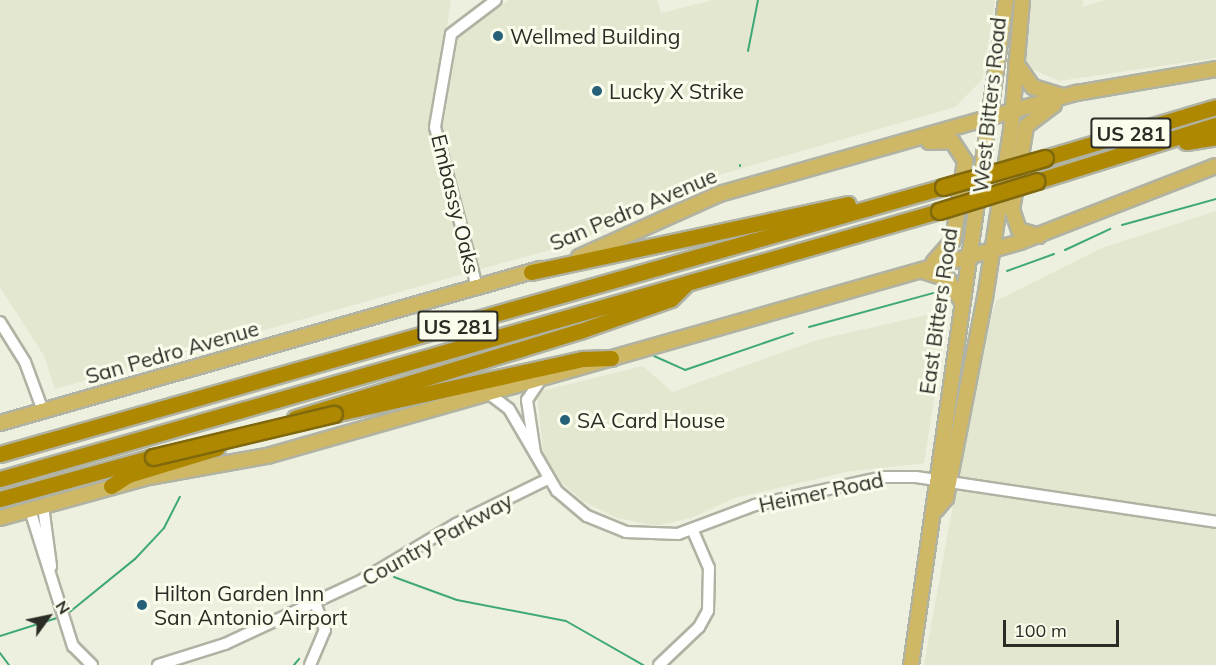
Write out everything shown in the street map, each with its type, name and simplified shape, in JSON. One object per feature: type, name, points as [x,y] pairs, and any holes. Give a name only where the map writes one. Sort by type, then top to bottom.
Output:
[{"type":"highway","name":"US 281","points":[[0,454],[916,195],[1216,106]]},
{"type":"highway","name":"US 281","points":[[0,479],[939,211],[1216,125]]},
{"type":"highway","points":[[1148,147],[1216,137]]},
{"type":"highway","points":[[531,272],[844,205],[916,195]]},
{"type":"highway","points":[[111,486],[128,475],[337,403],[580,331],[671,299],[687,283]]},
{"type":"highway","points":[[0,499],[153,457],[334,414],[583,359],[610,358]]},
{"type":"main road","name":"West Bitters Road","points":[[989,117],[1006,0]]},
{"type":"main road","name":"West Bitters Road","points":[[992,249],[1012,111],[1022,0]]},
{"type":"main road","points":[[1016,57],[1020,73],[1036,89],[1077,93]]},
{"type":"main road","name":"San Pedro Avenue","points":[[0,423],[531,272],[588,253],[700,200],[1077,93],[1216,69]]},
{"type":"main road","points":[[1039,236],[1019,230],[1012,214],[1025,128],[1037,114],[1077,93]]},
{"type":"main road","name":"East Bitters Road","points":[[911,665],[936,510],[934,480],[989,117]]},
{"type":"main road","points":[[908,140],[950,140],[965,158],[952,244],[921,270]]},
{"type":"main road","points":[[0,518],[111,486],[267,456],[967,257],[1039,236],[1216,166]]},
{"type":"main road","name":"East Bitters Road","points":[[936,510],[949,482],[992,249]]},
{"type":"main road","points":[[921,270],[945,277],[960,299]]},
{"type":"street","name":"Embassy Oaks","points":[[477,287],[435,127],[451,34],[496,0]]},
{"type":"street","points":[[0,322],[25,362],[43,411]]},
{"type":"street","name":"Heimer Road","points":[[535,454],[527,400],[531,387],[543,378]]},
{"type":"street","name":"Heimer Road","points":[[488,393],[509,409],[548,479],[576,509],[614,529],[653,535],[693,531],[755,505],[861,481],[934,480],[1216,522]]},
{"type":"street","name":"Country Parkway","points":[[158,665],[225,644],[315,603],[548,479]]},
{"type":"street","points":[[36,508],[67,630],[73,645],[92,665]]},
{"type":"street","points":[[658,665],[699,627],[708,611],[709,568],[693,531]]},
{"type":"street","points":[[310,665],[325,630],[315,603]]},
{"type":"shaded area","points":[[0,0],[451,0],[430,138],[467,273],[55,389],[44,356],[0,287]]},
{"type":"shaded area","points":[[509,0],[657,0],[661,13],[713,0],[995,0],[982,80],[955,107],[684,185],[576,243],[477,270],[442,131],[458,37]]},
{"type":"shaded area","points":[[1031,0],[1083,0],[1082,7],[1105,0],[1216,0],[1216,58],[1059,81],[1027,67],[1024,59]]},
{"type":"shaded area","points":[[1216,211],[1216,665],[924,665],[981,349],[996,301],[1102,248]]},
{"type":"shaded area","points":[[948,310],[924,463],[846,472],[735,498],[691,518],[655,526],[614,517],[583,501],[561,482],[543,452],[537,392],[643,366],[672,392],[817,340]]},
{"type":"waterway","points":[[748,51],[758,0]]},
{"type":"waterway","points":[[1122,225],[1216,199]]},
{"type":"waterway","points":[[1065,250],[1110,229]]},
{"type":"waterway","points":[[1007,271],[1054,254]]},
{"type":"waterway","points":[[809,327],[941,291]]},
{"type":"waterway","points":[[654,356],[685,370],[793,333]]},
{"type":"waterway","points":[[66,615],[135,559],[164,528],[180,497]]},
{"type":"waterway","points":[[394,577],[457,600],[566,621],[643,665]]},
{"type":"waterway","points":[[0,636],[60,617]]},
{"type":"waterway","points":[[0,653],[9,665]]},
{"type":"waterway","points":[[294,665],[299,659]]},
{"type":"place","name":"Wellmed Building","points":[[498,36]]},
{"type":"place","name":"Lucky X Strike","points":[[597,91]]},
{"type":"place","name":"SA Card House","points":[[565,420]]},
{"type":"place","name":"Hilton Garden Inn San Antonio Airport","points":[[142,605]]}]
